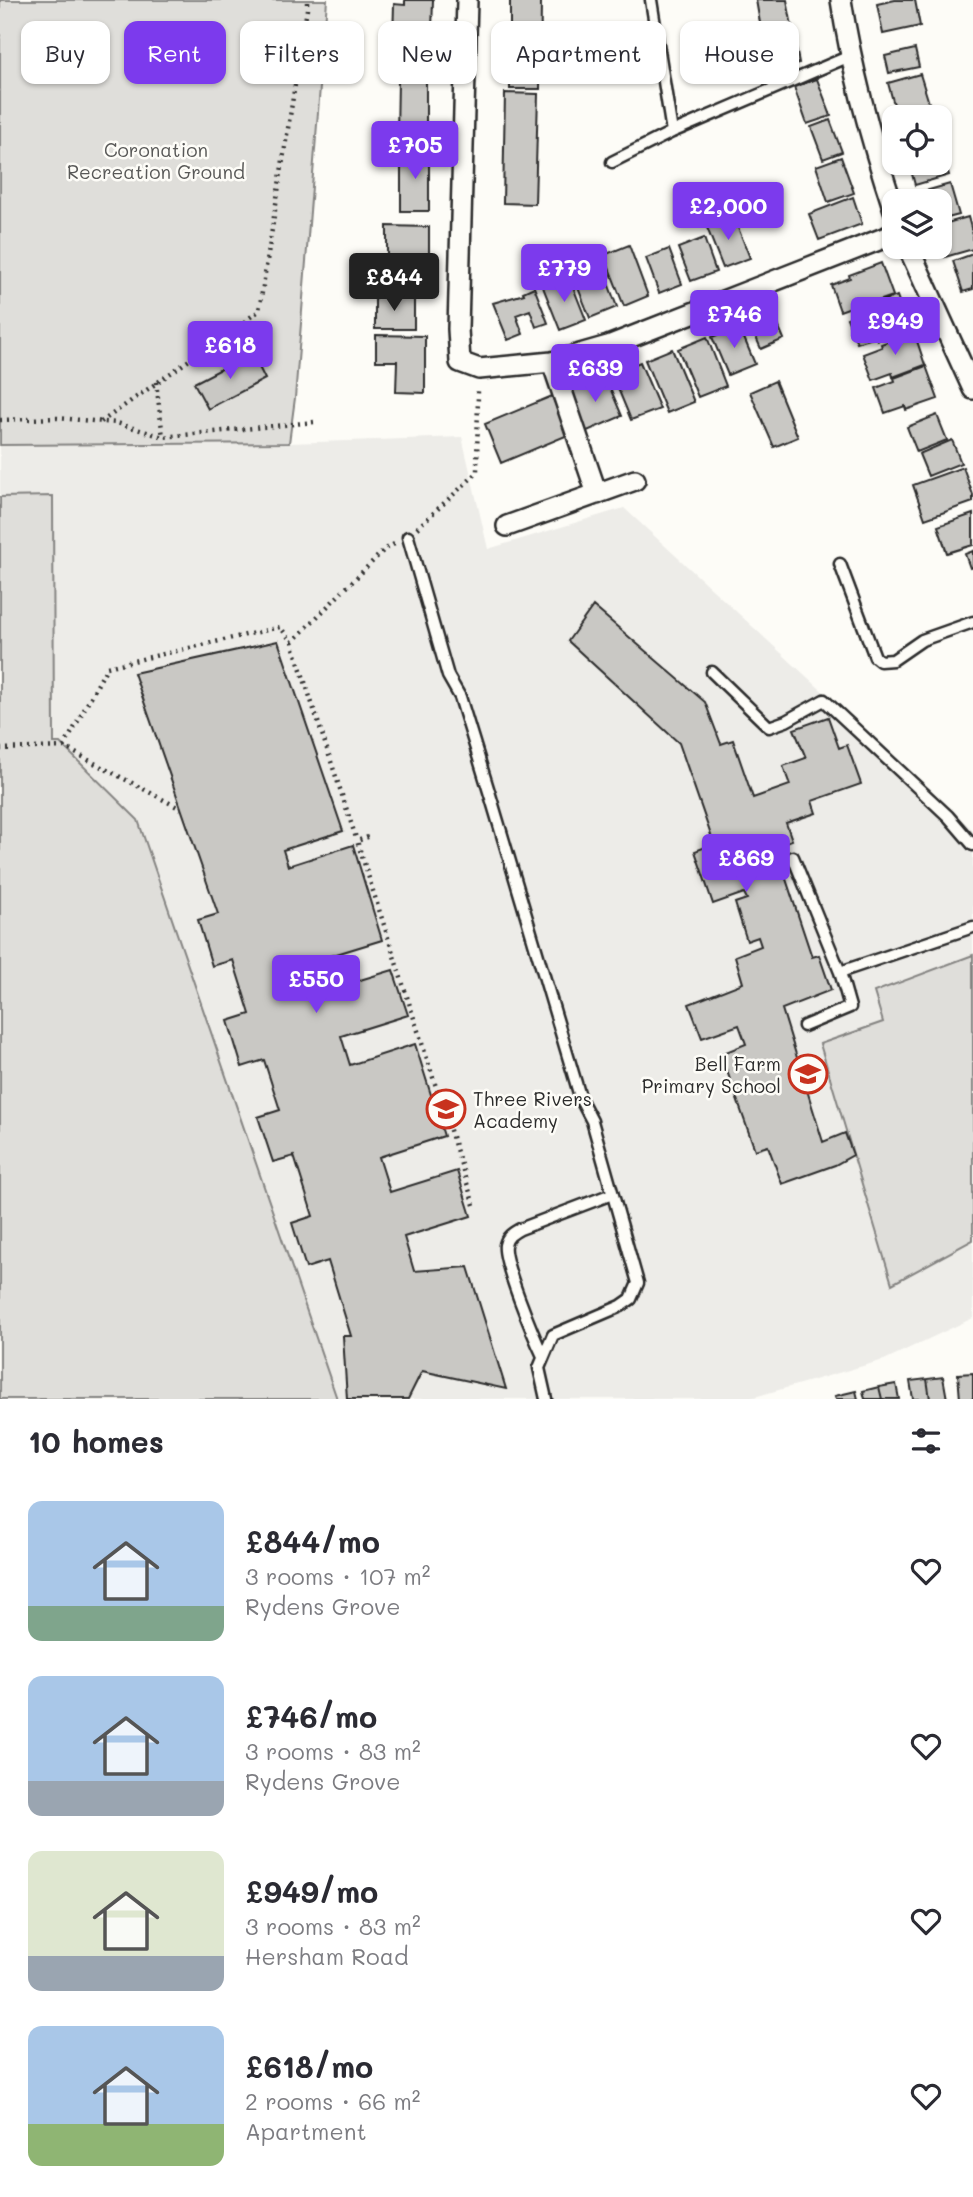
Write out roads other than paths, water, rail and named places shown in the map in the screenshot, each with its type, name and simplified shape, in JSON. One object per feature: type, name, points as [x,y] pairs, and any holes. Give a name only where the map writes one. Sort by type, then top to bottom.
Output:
[{"type":"street","points":[[467,0],[458,329],[460,362],[479,369],[552,362],[608,346],[882,239]]},
{"type":"street","points":[[841,0],[850,56],[887,189]]},
{"type":"street","points":[[913,259],[973,389]]},
{"type":"street","points":[[552,362],[597,494]]},
{"type":"street","points":[[507,526],[635,481]]},
{"type":"lane","points":[[651,0],[672,132]]},
{"type":"lane","points":[[612,162],[672,132],[850,56]]},
{"type":"lane","points":[[408,537],[447,676],[460,697],[580,1100],[592,1121],[638,1283],[631,1298],[611,1312],[586,1319],[553,1335],[542,1356],[540,1368],[546,1399]]},
{"type":"lane","points":[[840,564],[875,657],[880,661],[893,660],[922,640],[973,622]]},
{"type":"lane","points":[[712,672],[769,727],[786,721],[824,700],[948,816],[973,845]]},
{"type":"lane","points":[[793,857],[839,972],[850,1007],[804,1026]]},
{"type":"lane","points":[[839,972],[973,927]]},
{"type":"lane","points":[[542,1356],[509,1265],[504,1247],[508,1237],[520,1229],[612,1194]]},
{"type":"place","name":"Bell Farm Primary School","points":[[808,1074]]},
{"type":"place","name":"Three Rivers Academy","points":[[446,1109]]},
{"type":"park label","name":"Coronation Recreation Ground","points":[[156,160]]}]
